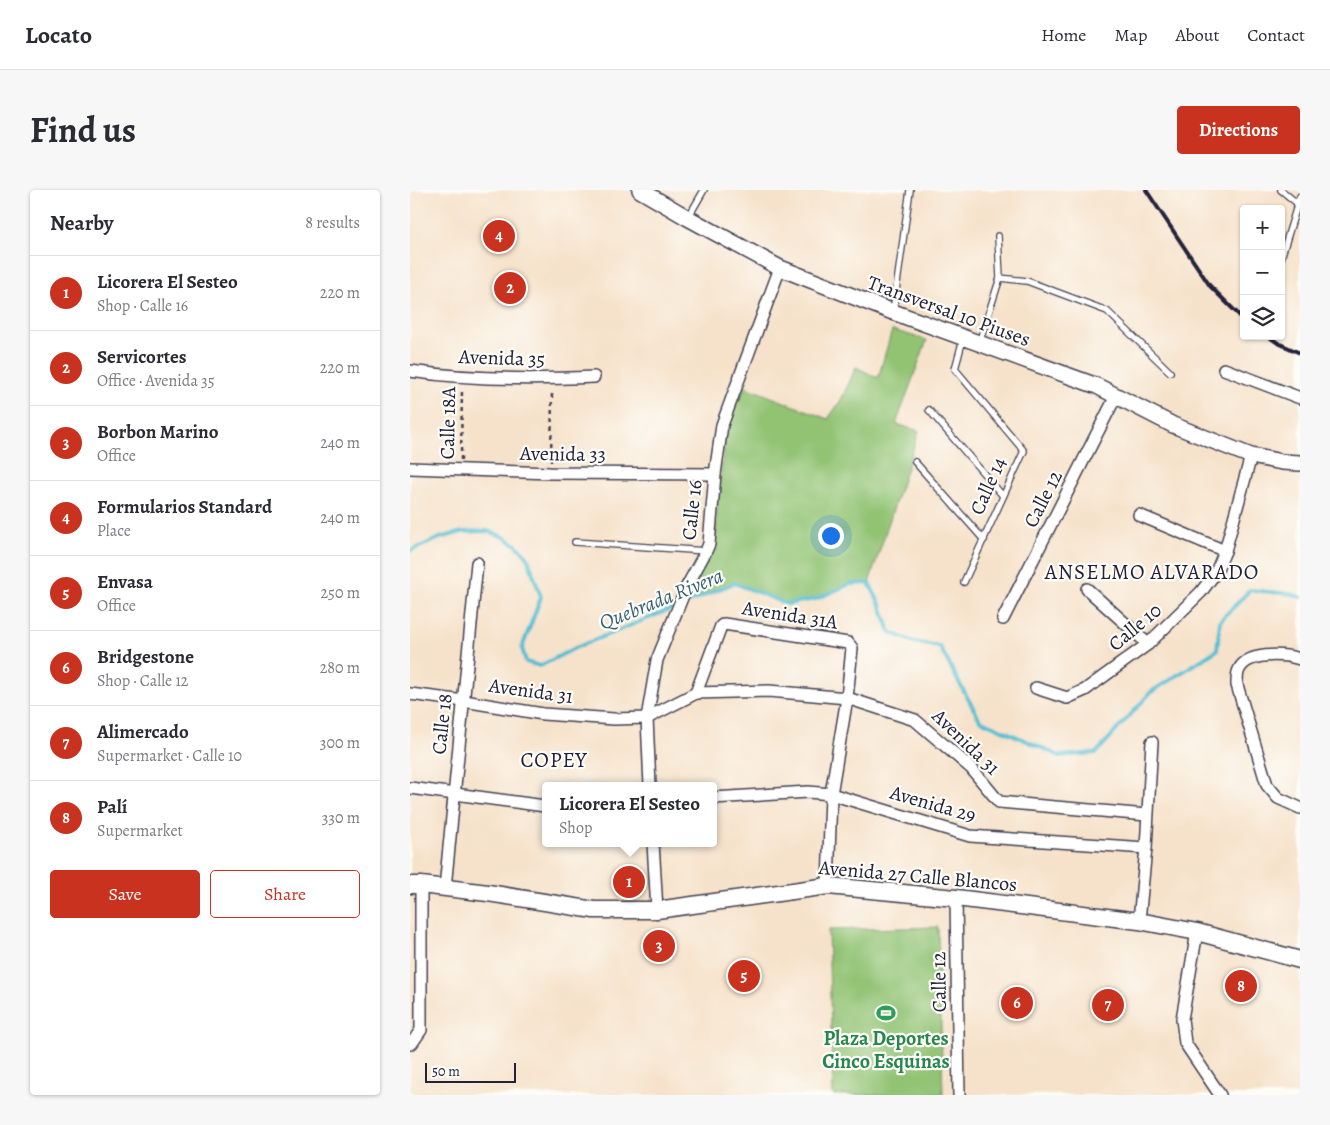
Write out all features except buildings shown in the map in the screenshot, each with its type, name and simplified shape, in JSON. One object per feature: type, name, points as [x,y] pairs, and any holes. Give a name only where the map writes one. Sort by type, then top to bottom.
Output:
[{"type":"main road","name":"Avenida 27 Calle Blancos","points":[[416,885],[488,893],[594,910],[657,910],[828,886],[956,898],[1139,921],[1197,932],[1300,960]]},
{"type":"street","name":"Transversal 10 Piuses","points":[[640,190],[780,268],[893,312],[1096,386],[1173,425],[1251,456],[1282,462],[1300,463]]},
{"type":"street","name":"Calle 16","points":[[650,782],[647,718],[657,660],[686,588],[709,544],[715,474],[722,425],[780,268]]},
{"type":"street","points":[[1224,370],[1300,398]]},
{"type":"street","name":"Avenida 35","points":[[410,371],[462,376],[552,379],[594,376]]},
{"type":"street","name":"Calle 12","points":[[1003,619],[1116,396]]},
{"type":"street","name":"Calle 10","points":[[1036,688],[1067,698],[1085,690],[1148,644],[1201,592],[1216,572],[1225,551],[1251,456]]},
{"type":"street","name":"Avenida 33","points":[[410,468],[550,473],[715,474]]},
{"type":"street","points":[[1138,515],[1225,551]]},
{"type":"street","name":"Calle 18","points":[[445,888],[477,563]]},
{"type":"street","points":[[1087,589],[1148,644]]},
{"type":"street","name":"Avenida 31A","points":[[696,693],[721,626],[724,624],[846,643],[852,648],[847,698]]},
{"type":"street","points":[[1300,659],[1286,655],[1269,655],[1246,662],[1238,671],[1237,684],[1267,785],[1278,798],[1300,808]]},
{"type":"street","name":"Avenida 31","points":[[696,693],[769,691],[847,698],[915,720],[971,768],[998,802],[1147,815]]},
{"type":"street","points":[[647,718],[696,693]]},
{"type":"street","name":"Avenida 31","points":[[410,694],[543,714],[614,719],[647,718]]},
{"type":"street","points":[[828,886],[831,794],[847,698]]},
{"type":"street","points":[[1139,921],[1146,848],[1152,742]]},
{"type":"street","points":[[410,788],[542,806]]},
{"type":"street","name":"Avenida 29","points":[[717,798],[808,792],[831,794],[970,836],[1146,848]]},
{"type":"street","points":[[653,847],[657,910]]},
{"type":"street","points":[[411,1044],[421,1030],[416,885]]},
{"type":"street","name":"Calle 12","points":[[956,898],[959,1095]]},
{"type":"street","points":[[1197,932],[1182,1019],[1185,1043],[1220,1095]]},
{"type":"lane","points":[[688,218],[704,190]]},
{"type":"lane","points":[[893,312],[910,190]]},
{"type":"lane","points":[[1280,190],[1298,204]]},
{"type":"lane","points":[[1284,250],[1300,196]]},
{"type":"lane","points":[[979,342],[1000,278],[998,236]]},
{"type":"lane","points":[[1000,278],[1027,281],[1107,311],[1170,372]]},
{"type":"lane","name":"Calle 14","points":[[963,337],[955,369],[1024,451],[964,582]]},
{"type":"lane","points":[[929,410],[1003,496]]},
{"type":"lane","points":[[914,462],[984,540]]},
{"type":"lane","points":[[575,542],[706,551]]},
{"type":"path","name":"Calle 18A","points":[[460,470],[462,376]]},
{"type":"path","points":[[550,473],[552,379]]},
{"type":"green space","points":[[892,330],[927,340],[896,424],[919,431],[869,583],[850,584],[816,599],[787,604],[734,583],[702,597],[688,589],[706,563],[714,547],[720,477],[727,429],[743,386],[828,419],[841,400],[856,367],[878,378]]},
{"type":"green space","name":"Plaza Deportes Cinco Esquinas","points":[[938,927],[943,1095],[833,1095],[828,930]]},
{"type":"waterway","name":"Quebrada Rivera","points":[[410,551],[440,538],[462,532],[487,531],[504,537],[516,545],[527,556],[541,597],[522,648],[526,662],[540,666],[575,648],[676,607]]},
{"type":"waterway","name":"Quebrada Rivera","points":[[682,605],[734,583],[787,604],[816,599],[850,584],[869,583],[881,606],[890,632],[914,642],[940,647],[980,720],[1060,756],[1096,753],[1151,692],[1217,650],[1220,621],[1250,590],[1292,594],[1300,597]]},
{"type":"railway","points":[[1146,190],[1210,286],[1240,316]]},
{"type":"railway","points":[[1274,340],[1300,353]]},
{"type":"place","name":"Formularios Standard","points":[[499,236]]},
{"type":"place","name":"Servicortes","points":[[510,288]]},
{"type":"place","name":"Licorera El Sesteo","points":[[629,882]]},
{"type":"place","name":"Borbon Marino","points":[[659,946]]},
{"type":"place","name":"Envasa","points":[[744,976]]},
{"type":"place","name":"Palí","points":[[1241,986]]},
{"type":"place","name":"Bridgestone","points":[[1017,1003]]},
{"type":"place","name":"Alimercado","points":[[1108,1005]]},
{"type":"place","name":"Plaza Deportes Cinco Esquinas","points":[[886,1013]]},
{"type":"district","name":"ANSELMO ALVARADO","points":[[1152,572]]},
{"type":"district","name":"COPEY","points":[[554,760]]}]
